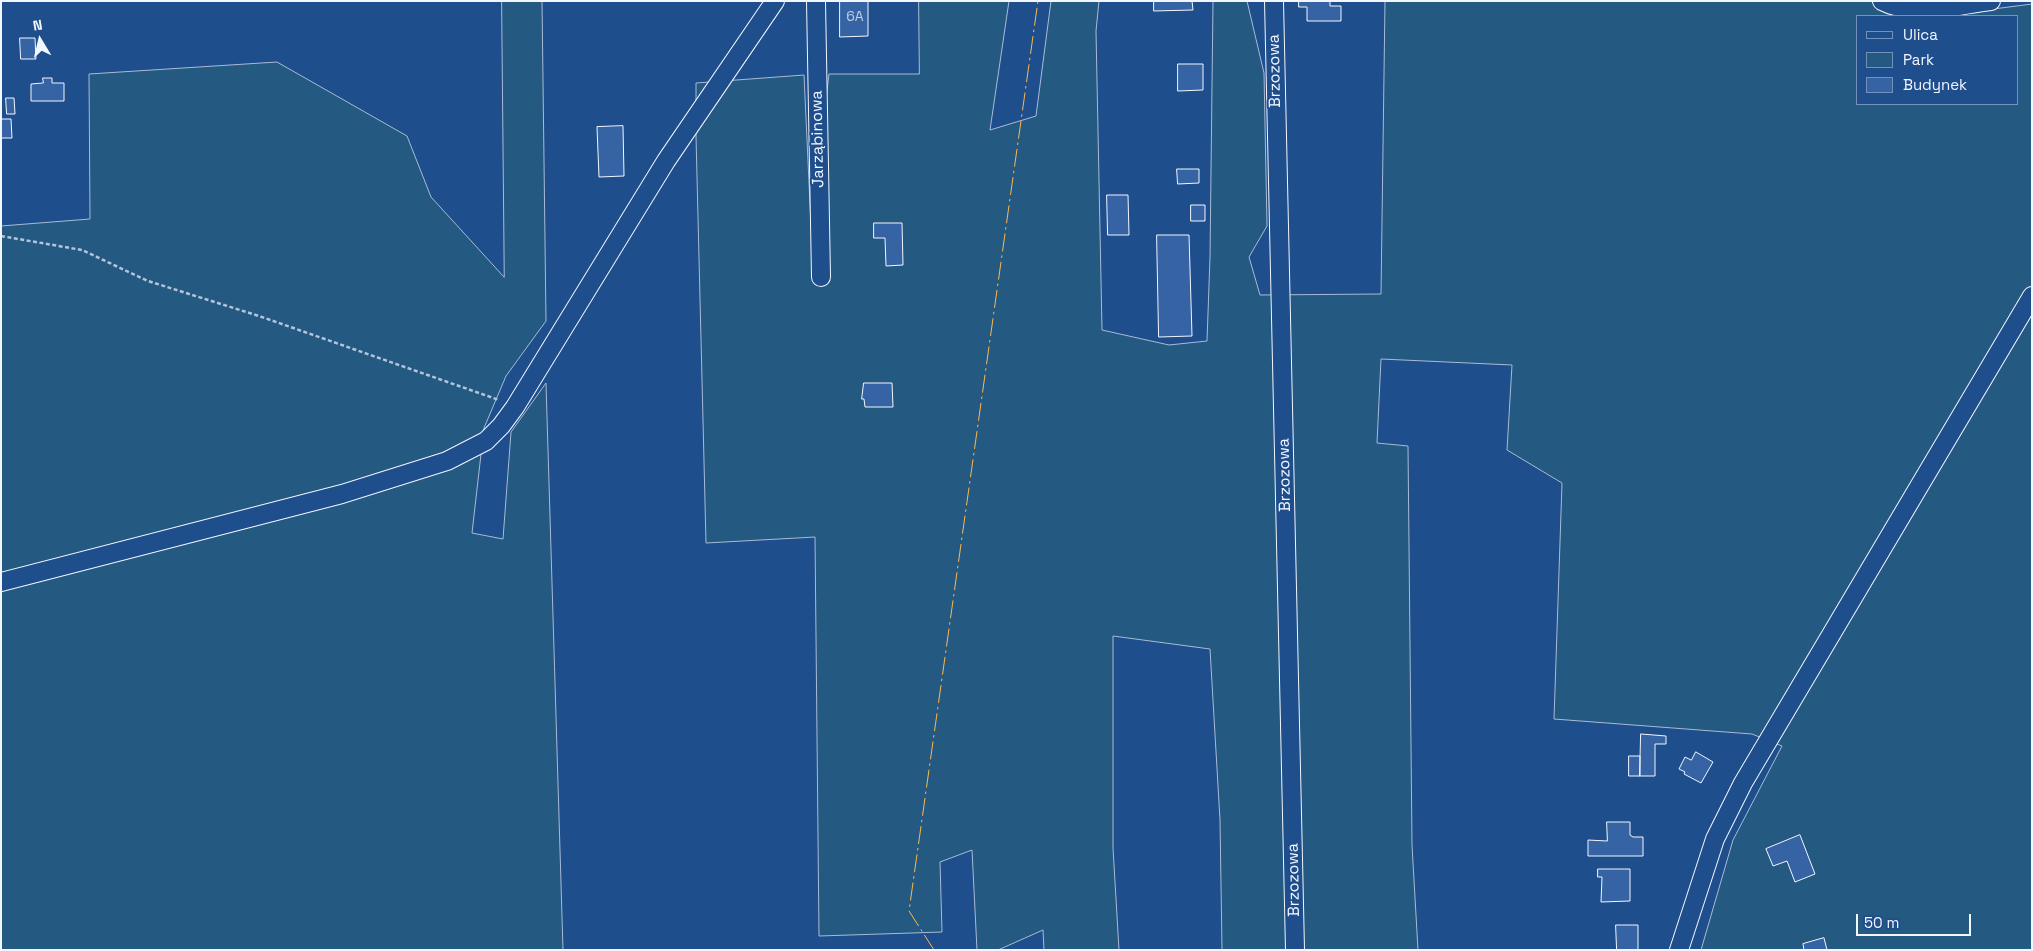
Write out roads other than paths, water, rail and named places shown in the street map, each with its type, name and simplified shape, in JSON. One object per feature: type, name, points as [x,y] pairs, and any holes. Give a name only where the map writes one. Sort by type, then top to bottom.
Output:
[{"type":"street","points":[[1,582],[342,494],[447,461],[486,441],[501,426],[515,407],[666,161],[774,1]]},
{"type":"street","name":"Jarząbinowa","points":[[816,1],[821,277]]},
{"type":"street","name":"Brzozowa","points":[[1274,1],[1295,950]]},
{"type":"street","points":[[1882,1],[1893,7],[1913,10],[1991,1]]},
{"type":"street","points":[[1680,950],[1716,839],[1743,784],[2032,296]]}]
